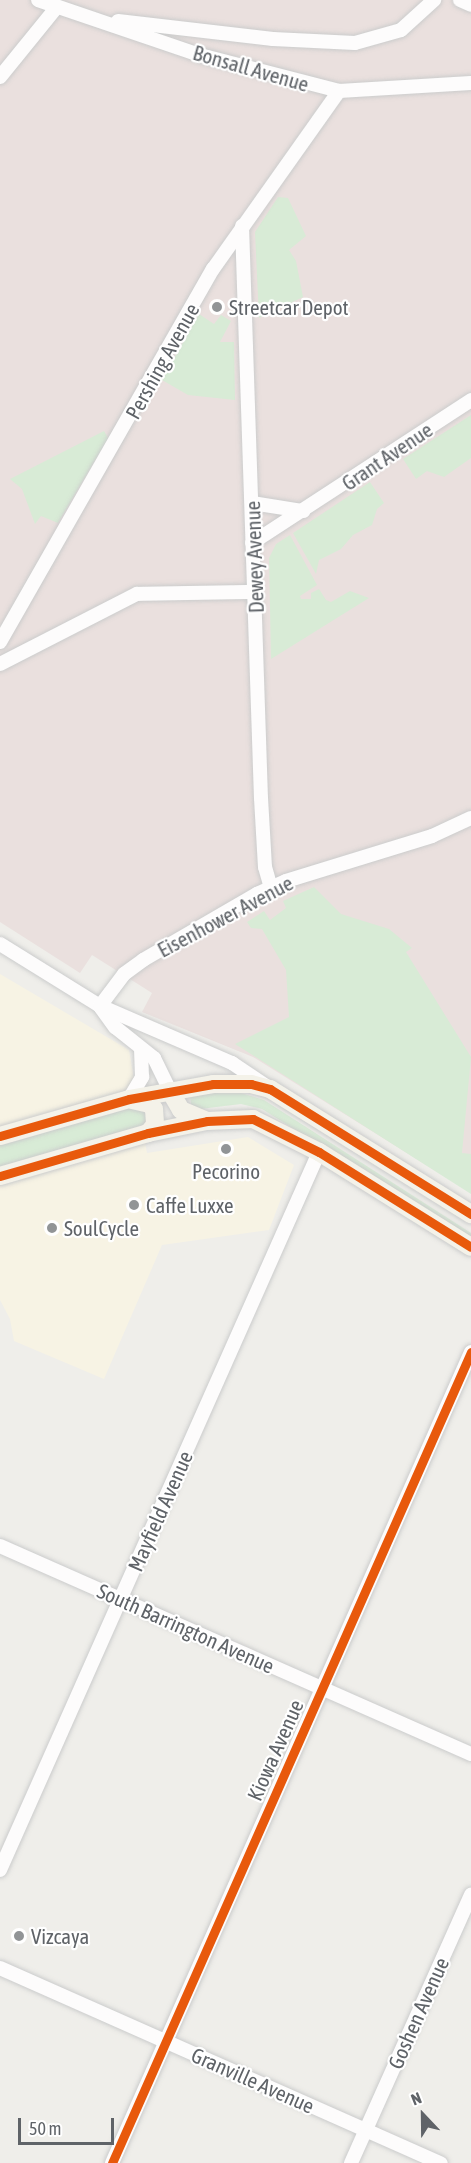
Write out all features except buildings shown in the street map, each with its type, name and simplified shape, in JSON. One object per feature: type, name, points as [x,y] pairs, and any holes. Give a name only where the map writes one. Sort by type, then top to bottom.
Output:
[{"type":"main road","points":[[0,1136],[129,1099],[234,1082],[270,1089],[471,1214]]},
{"type":"main road","points":[[170,1091],[181,1110],[207,1121]]},
{"type":"main road","points":[[129,1099],[150,1104],[154,1109],[155,1125],[148,1133]]},
{"type":"main road","points":[[0,1176],[148,1133],[207,1121],[253,1119],[319,1152],[471,1247]]},
{"type":"street","name":"Bonsall Avenue","points":[[38,0],[56,8],[109,22],[200,55],[339,91],[471,83]]},
{"type":"street","points":[[109,22],[128,21],[273,39],[355,43],[401,30],[434,0]]},
{"type":"street","points":[[460,0],[471,5]]},
{"type":"street","points":[[0,77],[56,8]]},
{"type":"street","name":"Pershing Avenue","points":[[0,642],[242,226],[339,91]]},
{"type":"street","name":"Dewey Avenue","points":[[242,226],[261,798],[265,867],[271,888]]},
{"type":"street","name":"Grant Avenue","points":[[252,543],[471,400]]},
{"type":"street","points":[[252,503],[303,511]]},
{"type":"street","points":[[0,664],[137,594],[254,592]]},
{"type":"street","name":"Eisenhower Avenue","points":[[100,1006],[124,974],[152,953],[271,888],[394,849],[471,818]]},
{"type":"street","points":[[0,944],[100,1006],[232,1063],[270,1089]]},
{"type":"street","points":[[100,1006],[115,1027],[161,1067],[170,1091]]},
{"type":"street","points":[[129,1099],[142,1077],[141,1049]]},
{"type":"street","name":"Mayfield Avenue","points":[[0,1870],[122,1600],[319,1152]]},
{"type":"street","name":"Kiowa Avenue","points":[[112,2163],[471,1352]]},
{"type":"street","name":"South Barrington Avenue","points":[[0,1546],[471,1754]]},
{"type":"street","name":"Goshen Avenue","points":[[351,2163],[471,1895]]},
{"type":"street","name":"Granville Avenue","points":[[0,1968],[441,2163]]},
{"type":"shaded area","points":[[0,0],[471,0],[471,1193],[253,1057],[142,1012],[152,993],[92,955],[80,973],[0,922]]},
{"type":"shaded area","points":[[0,974],[129,1050],[147,1153],[248,1137],[294,1165],[269,1230],[162,1245],[104,1379],[14,1341],[10,1319],[0,1300]]},
{"type":"green space","points":[[278,197],[288,198],[306,236],[289,250],[296,261],[303,297],[259,318],[255,232]]},
{"type":"green space","points":[[199,314],[214,324],[221,315],[231,321],[220,342],[234,342],[235,400],[188,395],[162,380]]},
{"type":"green space","points":[[471,415],[471,458],[444,477],[427,471],[416,479],[403,459]]},
{"type":"green space","points":[[104,431],[108,438],[58,523],[41,516],[35,524],[22,489],[10,479]]},
{"type":"green space","points":[[370,482],[384,503],[377,509],[372,525],[353,535],[341,549],[319,560],[316,574],[293,533]]},
{"type":"green space","points":[[290,535],[317,585],[300,596],[301,599],[311,599],[311,593],[319,589],[326,600],[331,602],[350,591],[369,598],[271,659],[269,558],[276,544]]},
{"type":"green space","points":[[314,887],[341,914],[389,929],[412,948],[406,952],[471,1057],[462,1153],[471,1154],[471,1194],[235,1044],[289,1017],[286,970],[262,929],[251,928],[247,922],[264,911],[270,920],[286,908],[283,901]]},
{"type":"green space","points":[[234,1091],[264,1100],[471,1233],[471,1240],[262,1109],[241,1104],[192,1110],[190,1096]]},
{"type":"green space","points":[[138,1105],[146,1108],[150,1125],[0,1168],[0,1145]]},
{"type":"cycle path","points":[[0,1136],[129,1099],[213,1084],[251,1084],[270,1089],[471,1214]]},
{"type":"cycle path","points":[[0,1176],[148,1133],[207,1121],[253,1119],[319,1152],[471,1247]]},
{"type":"cycle path","points":[[112,2163],[471,1352]]},
{"type":"place","name":"Streetcar Depot","points":[[217,307]]},
{"type":"place","name":"Pecorino","points":[[226,1149]]},
{"type":"place","name":"Caffe Luxxe","points":[[134,1205]]},
{"type":"place","name":"SoulCycle","points":[[52,1228]]},
{"type":"place","name":"Vizcaya","points":[[19,1936]]}]
